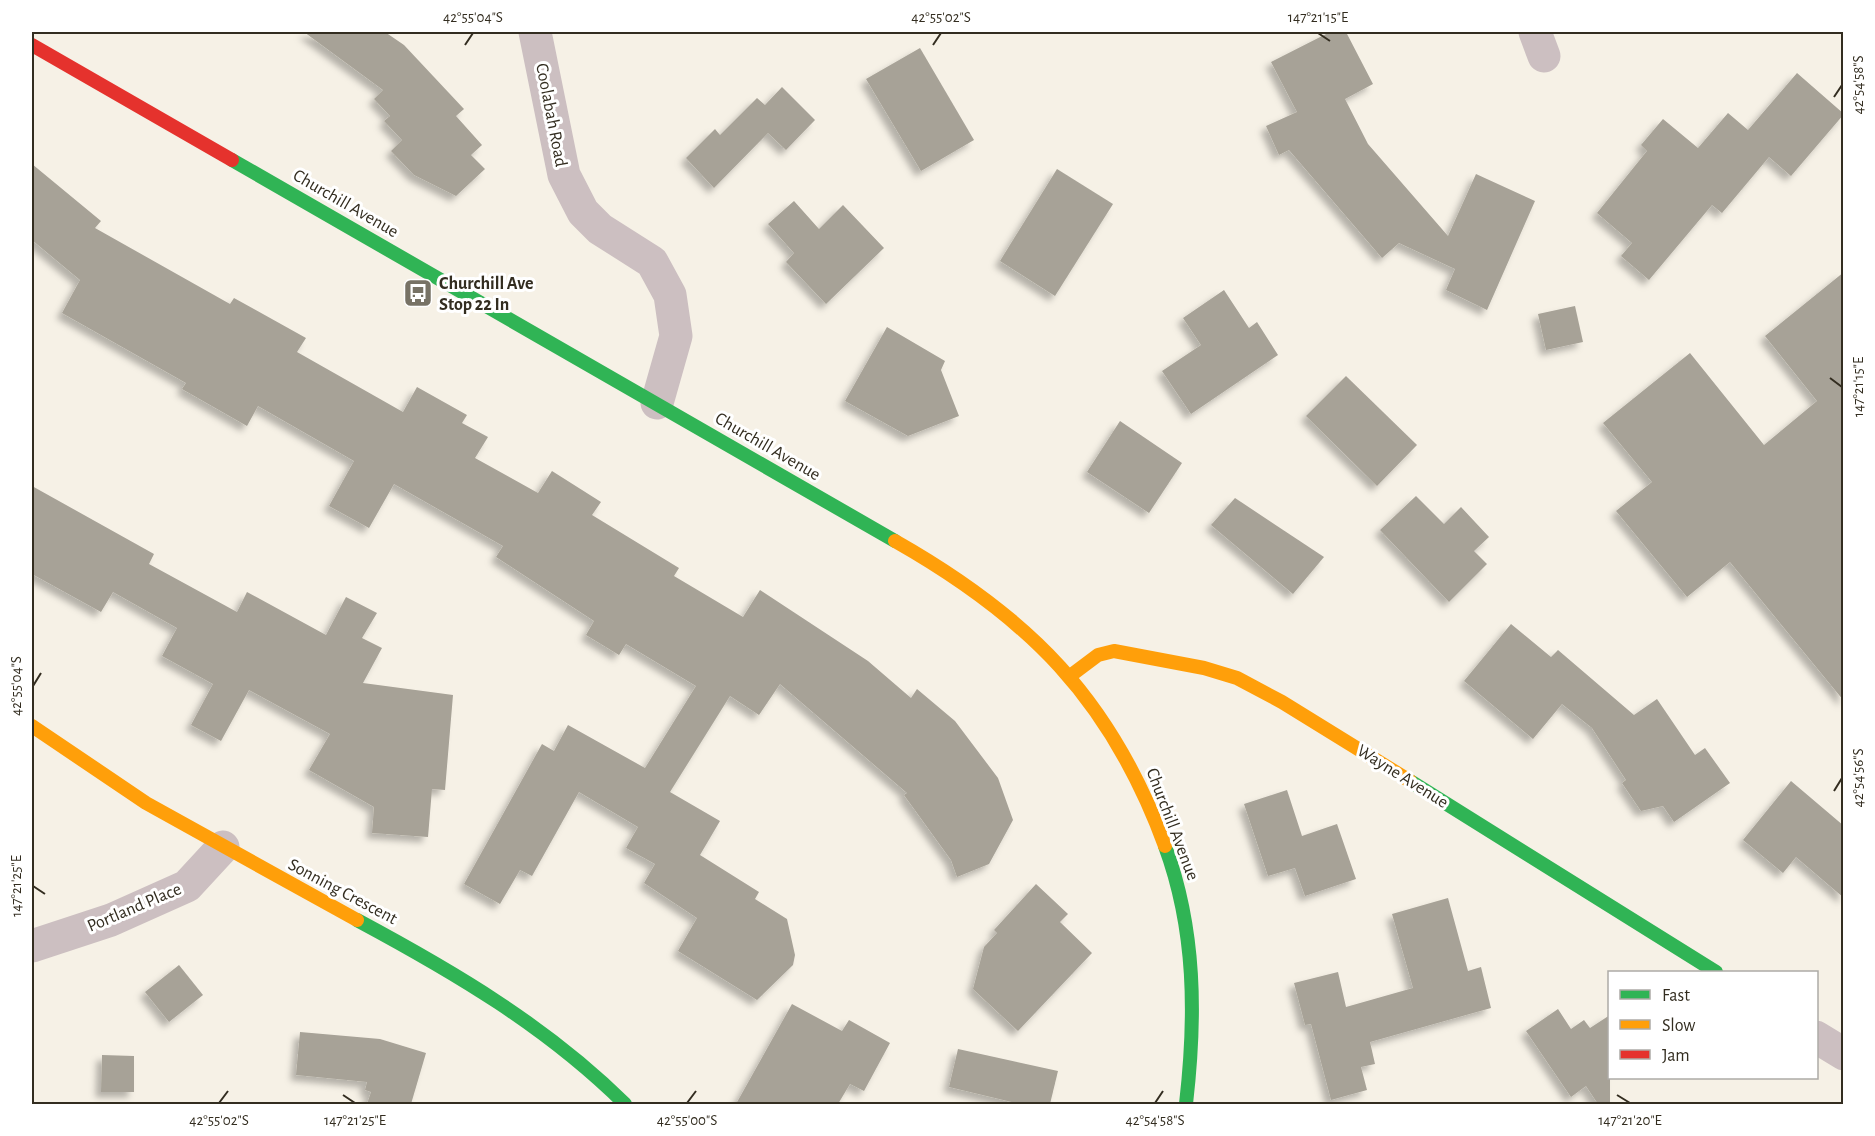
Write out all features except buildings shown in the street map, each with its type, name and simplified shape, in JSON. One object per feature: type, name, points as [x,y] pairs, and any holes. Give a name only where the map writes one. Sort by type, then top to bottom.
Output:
[{"type":"street","name":"Coolabah Road","points":[[535,32],[564,175],[583,212],[600,229],[652,262],[670,295],[676,336],[657,402]]},
{"type":"street","name":"Churchill Avenue","points":[[32,45],[939,566],[1017,623],[1070,676],[1107,726],[1131,764],[1150,804],[1180,897],[1189,947],[1192,1009],[1191,1062],[1186,1104]]},
{"type":"street","name":"Wayne Avenue","points":[[1070,676],[1098,655],[1114,651],[1204,668],[1237,678],[1292,708],[1592,892],[1714,971]]},
{"type":"street","name":"Sonning Crescent","points":[[32,726],[74,758],[223,848],[430,958],[548,1033],[598,1076],[625,1104]]},
{"type":"street","name":"Portland Place","points":[[32,946],[111,920],[187,886],[223,848]]},
{"type":"street","points":[[1818,1038],[1844,1054]]},
{"type":"traffic: fast","points":[[232,160],[895,541]]},
{"type":"traffic: fast","points":[[1410,781],[1714,971]]},
{"type":"traffic: fast","points":[[1165,846],[1183,910],[1191,974],[1191,1039],[1186,1104]]},
{"type":"traffic: fast","points":[[357,920],[498,1002],[563,1050],[625,1104]]},
{"type":"traffic: slow","points":[[895,541],[986,600],[1025,632],[1060,667],[1091,705],[1119,747],[1143,794],[1165,846]]},
{"type":"traffic: slow","points":[[1070,676],[1098,655],[1114,651],[1204,668],[1237,678],[1282,702],[1410,781]]},
{"type":"traffic: slow","points":[[32,726],[146,803],[357,920]]},
{"type":"traffic: jam","points":[[32,45],[232,160]]},
{"type":"place","name":"Churchill Ave Stop 22 In","points":[[418,293]]}]
